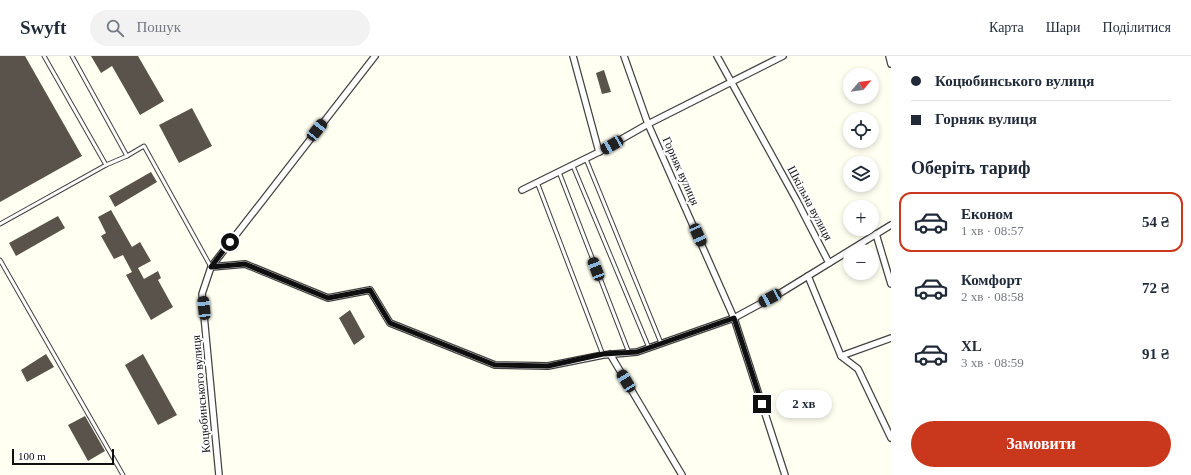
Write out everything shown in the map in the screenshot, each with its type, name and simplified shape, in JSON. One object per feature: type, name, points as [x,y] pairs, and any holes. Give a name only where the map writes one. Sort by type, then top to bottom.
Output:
[{"type":"street","name":"Коцюбинського вулиця","points":[[220,475],[202,294],[211,267],[375,56]]},
{"type":"street","points":[[573,56],[600,152]]},
{"type":"street","name":"Горняк вулиця","points":[[624,56],[648,124],[734,318],[785,475]]},
{"type":"street","name":"Шкільна вулиця","points":[[717,56],[798,201],[829,263]]},
{"type":"street","points":[[522,190],[573,166],[648,124],[783,56]]},
{"type":"street","points":[[889,56],[891,64]]},
{"type":"street","points":[[879,232],[891,225]]},
{"type":"street","points":[[211,267],[245,264],[328,298],[370,290],[390,323],[495,365],[548,366],[603,354],[637,352],[734,318],[782,292],[873,236]]},
{"type":"street","points":[[877,236],[891,284]]},
{"type":"street","points":[[808,276],[841,356],[858,369],[891,438]]},
{"type":"street","points":[[841,356],[891,338]]},
{"type":"street","points":[[610,354],[682,475]]},
{"type":"lane","points":[[44,56],[106,166]]},
{"type":"lane","points":[[72,56],[127,156]]},
{"type":"lane","points":[[0,224],[144,146],[211,267]]},
{"type":"lane","points":[[586,159],[661,343]]},
{"type":"lane","points":[[573,166],[649,348]]},
{"type":"lane","points":[[558,172],[629,353]]},
{"type":"lane","points":[[537,182],[603,354]]},
{"type":"lane","points":[[0,260],[123,475]]},
{"type":"building","points":[[0,56],[25,56],[82,156],[0,202]]},
{"type":"building","points":[[91,56],[138,56],[164,101],[140,115],[112,66],[101,73]]},
{"type":"building","points":[[604,70],[611,92],[602,94],[596,73]]},
{"type":"building","points":[[192,108],[212,146],[179,163],[159,125]]},
{"type":"building","points":[[151,172],[157,182],[115,207],[109,196]]},
{"type":"building","points":[[111,210],[132,247],[140,242],[151,261],[138,268],[144,279],[158,271],[161,278],[158,280],[173,307],[151,320],[126,275],[132,272],[123,255],[114,259],[101,236],[106,233],[98,217]]},
{"type":"building","points":[[58,216],[65,228],[16,256],[9,243]]},
{"type":"building","points":[[350,310],[365,337],[354,345],[339,318]]},
{"type":"building","points":[[46,354],[54,367],[27,382],[21,370]]},
{"type":"building","points":[[143,354],[177,415],[158,425],[125,365]]},
{"type":"building","points":[[85,416],[105,451],[88,461],[68,425]]},
{"type":"route","points":[[230,242],[211,267],[245,264],[328,298],[370,290],[390,323],[495,365],[548,366],[603,354],[637,352],[734,318],[762,404]]}]
